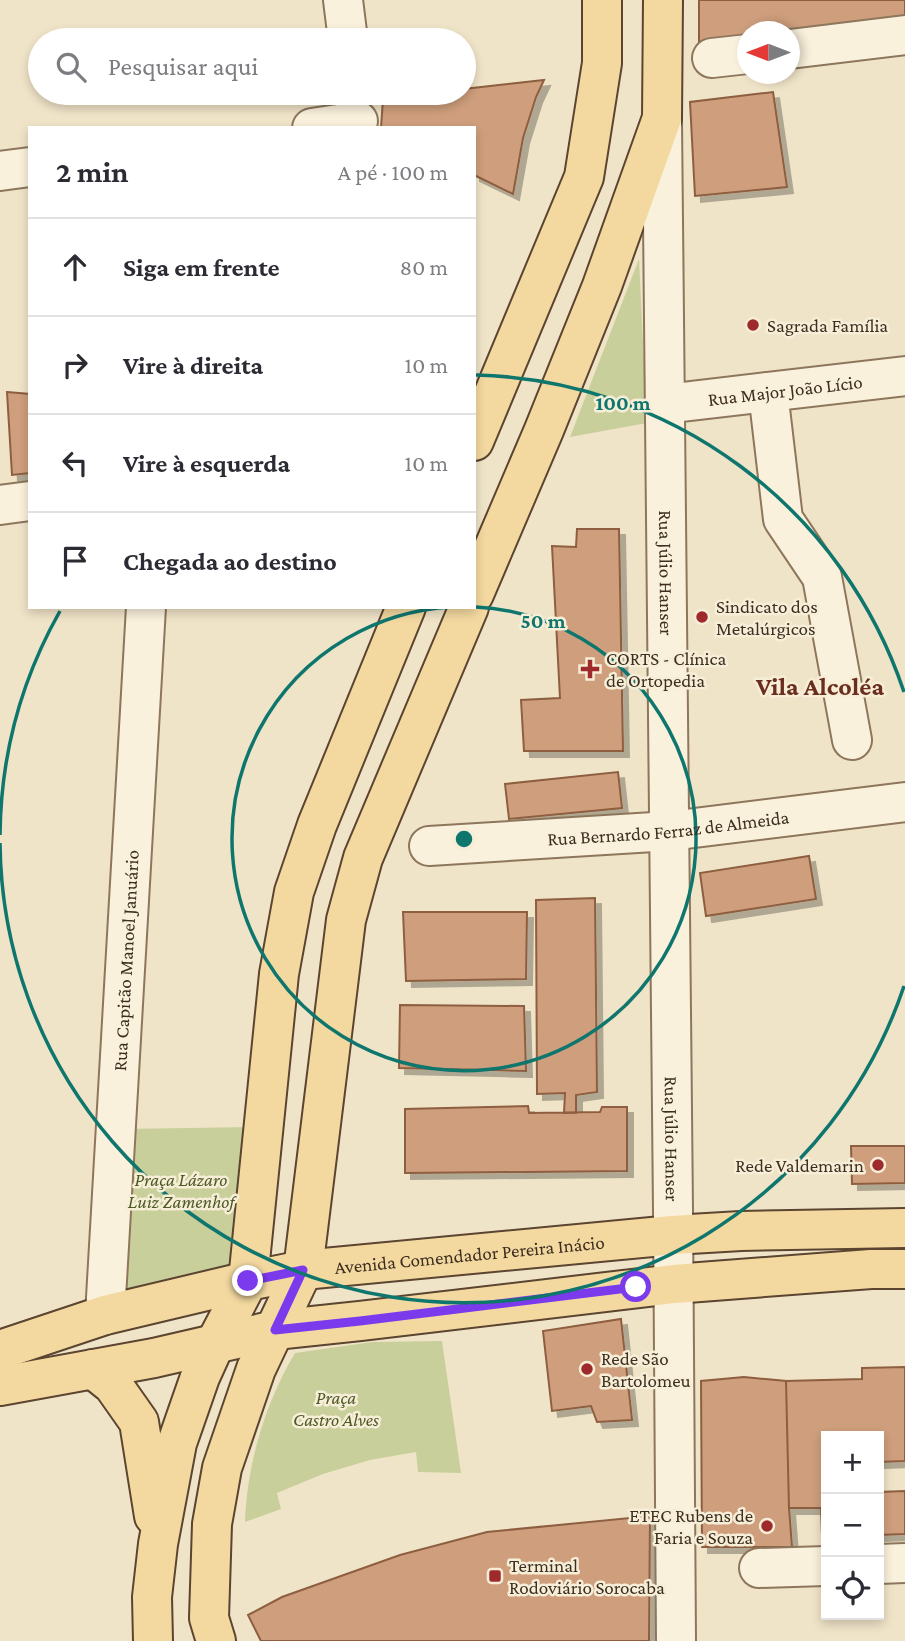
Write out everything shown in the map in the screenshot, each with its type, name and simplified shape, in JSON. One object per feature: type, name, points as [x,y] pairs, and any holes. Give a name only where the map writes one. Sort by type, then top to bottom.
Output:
[{"type":"main road","points":[[476,436],[584,177],[602,63],[601,0]]},
{"type":"main road","points":[[476,589],[602,286],[662,118],[663,0]]},
{"type":"main road","points":[[153,1641],[152,1597],[158,1544],[177,1443],[200,1377],[248,1281],[279,974],[294,892],[317,825],[405,609]]},
{"type":"main road","points":[[216,1641],[209,1618],[210,1577],[212,1524],[222,1468],[256,1369],[303,1270],[346,920],[363,858],[468,609]]},
{"type":"main road","name":"Avenida Comendador Pereira Inácio","points":[[0,1350],[105,1315],[303,1270],[673,1235],[905,1228]]},
{"type":"main road","points":[[0,1386],[153,1359],[275,1330],[674,1284],[871,1269],[905,1269]]},
{"type":"main road","points":[[93,1369],[113,1385],[139,1423],[158,1544]]},
{"type":"street","points":[[343,0],[346,28]]},
{"type":"street","points":[[800,48],[905,34]]},
{"type":"street","points":[[319,126],[356,114]]},
{"type":"street","name":"Rua Júlio Hanser","points":[[662,118],[673,1235]]},
{"type":"street","points":[[0,171],[28,167]]},
{"type":"street","name":"Rua Major João Lício","points":[[665,404],[905,376]]},
{"type":"street","points":[[768,392],[783,519],[822,577],[852,740]]},
{"type":"street","points":[[0,505],[28,501]]},
{"type":"street","name":"Rua Capitão Manoel Januário","points":[[105,1315],[146,609]]},
{"type":"street","name":"Rua Bernardo Ferraz de Almeida","points":[[429,846],[670,831],[905,802]]},
{"type":"street","points":[[673,1235],[676,1641]]},
{"type":"street","points":[[884,1564],[905,1563]]},
{"type":"street","points":[[759,1568],[821,1566]]},
{"type":"green space","points":[[639,259],[647,423],[570,437]]},
{"type":"green space","name":"Praça Lázaro Luiz Zamenhof","points":[[250,1127],[231,1270],[222,1277],[123,1291],[124,1129]]},
{"type":"green space","name":"Praça Castro Alves","points":[[442,1341],[461,1473],[418,1472],[416,1452],[370,1460],[323,1474],[277,1493],[281,1509],[245,1522],[249,1478],[260,1434],[275,1392],[295,1353],[372,1342]]},
{"type":"building","points":[[699,0],[905,0],[905,28],[800,31],[800,21],[737,21],[737,50],[699,55]]},
{"type":"building","points":[[544,80],[523,138],[513,194],[476,176],[476,126],[381,126],[383,105],[476,105],[476,88]]},
{"type":"building","points":[[773,92],[787,187],[695,196],[690,102]]},
{"type":"building","points":[[7,392],[28,394],[28,473],[12,475]]},
{"type":"building","name":"CORTS - Clínica de Ortopedia","points":[[577,529],[619,529],[623,751],[524,751],[521,700],[560,698],[552,546],[576,547]]},
{"type":"building","points":[[618,772],[622,808],[509,819],[505,784]]},
{"type":"building","points":[[809,856],[816,899],[706,916],[700,873]]},
{"type":"building","points":[[595,898],[597,1092],[576,1095],[576,1113],[564,1113],[565,1093],[537,1094],[536,900]]},
{"type":"building","points":[[403,912],[527,912],[526,979],[406,981]]},
{"type":"building","points":[[400,1005],[524,1006],[526,1071],[399,1068]]},
{"type":"building","points":[[528,1106],[529,1113],[600,1112],[602,1107],[627,1107],[627,1171],[405,1173],[405,1109]]},
{"type":"building","name":"Rede Valdemarin","points":[[851,1146],[905,1146],[905,1183],[852,1184]]},
{"type":"building","name":"Rede São Bartolomeu","points":[[621,1319],[632,1420],[597,1422],[591,1406],[552,1411],[543,1331]]},
{"type":"building","points":[[905,1367],[905,1461],[884,1462],[884,1431],[821,1431],[821,1508],[789,1508],[786,1381],[862,1379],[862,1368]]},
{"type":"building","points":[[744,1377],[786,1381],[792,1547],[702,1547],[701,1381]]},
{"type":"building","points":[[905,1491],[905,1534],[884,1535],[884,1492]]},
{"type":"building","name":"Terminal Rodoviário Sorocaba","points":[[650,1516],[649,1641],[261,1641],[248,1615],[282,1597],[400,1555],[487,1532]]},
{"type":"place","name":"Sagrada Família","points":[[753,325]]},
{"type":"place","name":"Sindicato dos Metalúrgicos","points":[[702,617]]},
{"type":"place","name":"CORTS - Clínica de Ortopedia","points":[[590,669]]},
{"type":"place","name":"Rede Valdemarin","points":[[878,1165]]},
{"type":"place","name":"Rede São Bartolomeu","points":[[587,1369]]},
{"type":"place","name":"ETEC Rubens de Faria e Souza","points":[[767,1526]]},
{"type":"place","name":"Terminal Rodoviário Sorocaba","points":[[495,1576]]},
{"type":"district","name":"Vila Alcoléa","points":[[820,686]]},
{"type":"route","points":[[248,1281],[303,1270],[275,1330],[636,1287]]}]
